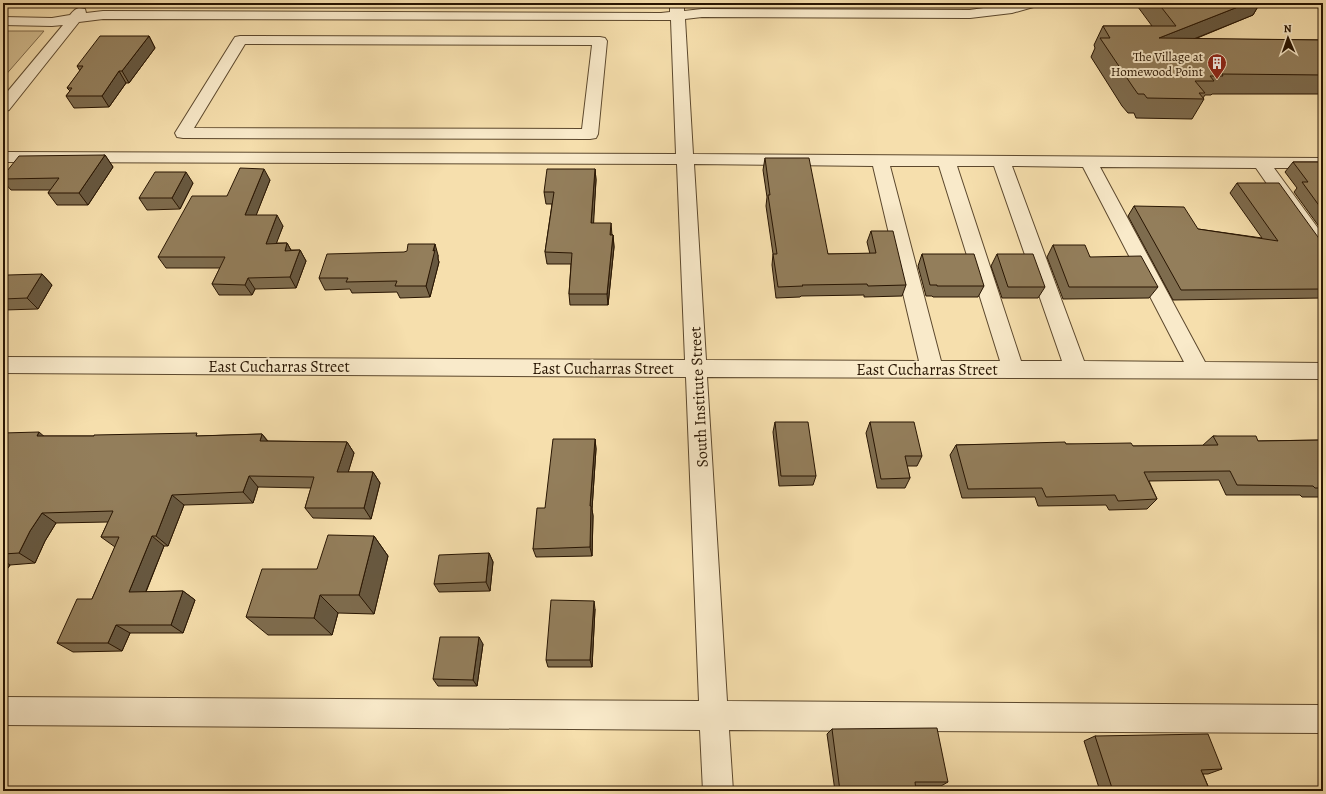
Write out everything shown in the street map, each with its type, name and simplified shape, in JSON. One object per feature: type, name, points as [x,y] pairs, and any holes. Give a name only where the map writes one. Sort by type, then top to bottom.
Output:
[{"type":"street","points":[[3,107],[63,35],[87,3]]},
{"type":"street","points":[[414,3],[424,16]]},
{"type":"street","points":[[3,21],[52,22],[104,15],[317,15],[334,9],[377,16],[661,17],[677,9],[702,13],[970,14],[1012,9],[1032,3]]},
{"type":"street","points":[[324,40],[334,9]]},
{"type":"street","name":"South Institute Street","points":[[677,9],[718,791]]},
{"type":"street","points":[[366,40],[377,16]]},
{"type":"street","points":[[549,41],[553,16]]},
{"type":"street","points":[[240,40],[324,40],[600,41],[590,134],[183,133],[240,40]]},
{"type":"street","points":[[3,158],[685,159],[1323,163]]},
{"type":"street","points":[[880,160],[932,369]]},
{"type":"street","points":[[946,160],[1013,370]]},
{"type":"street","points":[[1001,161],[1076,370]]},
{"type":"street","points":[[1088,161],[1199,370]]},
{"type":"street","points":[[1261,162],[1323,249]]},
{"type":"street","name":"East Cucharras Street","points":[[3,365],[1323,371]]},
{"type":"street","points":[[3,711],[1323,719]]},
{"type":"shaded area","points":[[3,31],[44,31],[3,78]]},
{"type":"building","points":[[1158,3],[1248,3],[1159,38],[1323,40],[1323,75],[1222,74],[1223,76],[1210,76],[1214,81],[1195,81],[1205,93],[1199,93],[1204,99],[1147,98],[1144,94],[1138,94],[1100,38],[1110,38],[1103,26],[1176,26]]},
{"type":"building","points":[[100,36],[149,36],[122,71],[119,71],[102,96],[66,96],[72,88],[67,88],[83,66],[77,66]]},
{"type":"building","points":[[105,155],[79,193],[48,193],[59,178],[3,179],[3,176],[19,156]]},
{"type":"building","points":[[765,158],[809,158],[828,254],[876,253],[871,231],[893,231],[906,285],[802,285],[803,286],[778,287],[773,254],[777,254],[768,195],[770,195]]},
{"type":"building","points":[[1293,162],[1323,162],[1323,211],[1302,182],[1308,182]]},
{"type":"building","points":[[240,168],[264,169],[245,215],[277,215],[266,244],[287,243],[285,251],[300,250],[290,277],[248,278],[245,285],[212,284],[225,257],[158,257],[192,196],[227,196]]},
{"type":"building","points":[[547,169],[595,169],[591,223],[611,223],[610,235],[613,235],[607,294],[569,294],[572,253],[545,252],[554,192],[544,192]]},
{"type":"building","points":[[155,172],[186,172],[172,198],[139,198]]},
{"type":"building","points":[[1237,183],[1279,183],[1323,244],[1323,289],[1181,290],[1134,206],[1184,207],[1198,229],[1278,241]]},
{"type":"building","points":[[408,244],[435,244],[433,251],[435,250],[426,286],[395,286],[397,281],[346,282],[348,278],[319,278],[327,254],[404,252],[407,251]]},
{"type":"building","points":[[1053,245],[1085,245],[1090,257],[1141,256],[1158,287],[1069,287]]},
{"type":"building","points":[[922,254],[974,254],[984,286],[930,285]]},
{"type":"building","points":[[997,254],[1033,254],[1045,287],[1008,287]]},
{"type":"building","points":[[42,274],[27,298],[3,299],[3,283],[8,275]]},
{"type":"building","points":[[775,422],[808,422],[816,476],[781,476]]},
{"type":"building","points":[[870,422],[914,422],[922,456],[905,456],[910,478],[881,479]]},
{"type":"building","points":[[39,432],[37,436],[197,433],[196,436],[262,434],[260,441],[347,442],[337,472],[373,472],[364,508],[305,508],[314,477],[249,476],[243,492],[172,495],[156,536],[152,536],[129,592],[183,591],[171,625],[116,625],[108,643],[57,643],[77,599],[92,599],[119,537],[101,537],[113,511],[42,513],[30,531],[19,553],[3,554],[3,433]]},
{"type":"building","points":[[1213,436],[1256,436],[1258,441],[1323,440],[1323,488],[1315,488],[1313,486],[1237,485],[1230,471],[1144,472],[1157,499],[1118,501],[1115,495],[1046,497],[1042,488],[968,489],[956,445],[1065,442],[1066,444],[1131,443],[1133,446],[1218,445]]},
{"type":"building","points":[[553,439],[595,439],[590,506],[590,547],[533,549],[537,508],[545,508]]},
{"type":"building","points":[[328,535],[374,536],[359,595],[320,595],[314,618],[246,617],[262,569],[317,569]]},
{"type":"building","points":[[489,553],[486,582],[434,584],[439,555]]},
{"type":"building","points":[[551,600],[594,601],[590,660],[546,660]]},
{"type":"building","points":[[440,637],[479,637],[473,680],[433,679]]},
{"type":"building","points":[[937,728],[948,782],[915,782],[916,791],[840,791],[832,729]]},
{"type":"building","points":[[1208,734],[1222,769],[1201,770],[1210,791],[1113,791],[1095,736]]},
{"type":"place","name":"The Village at Homewood Point","points":[[1217,80]]}]
